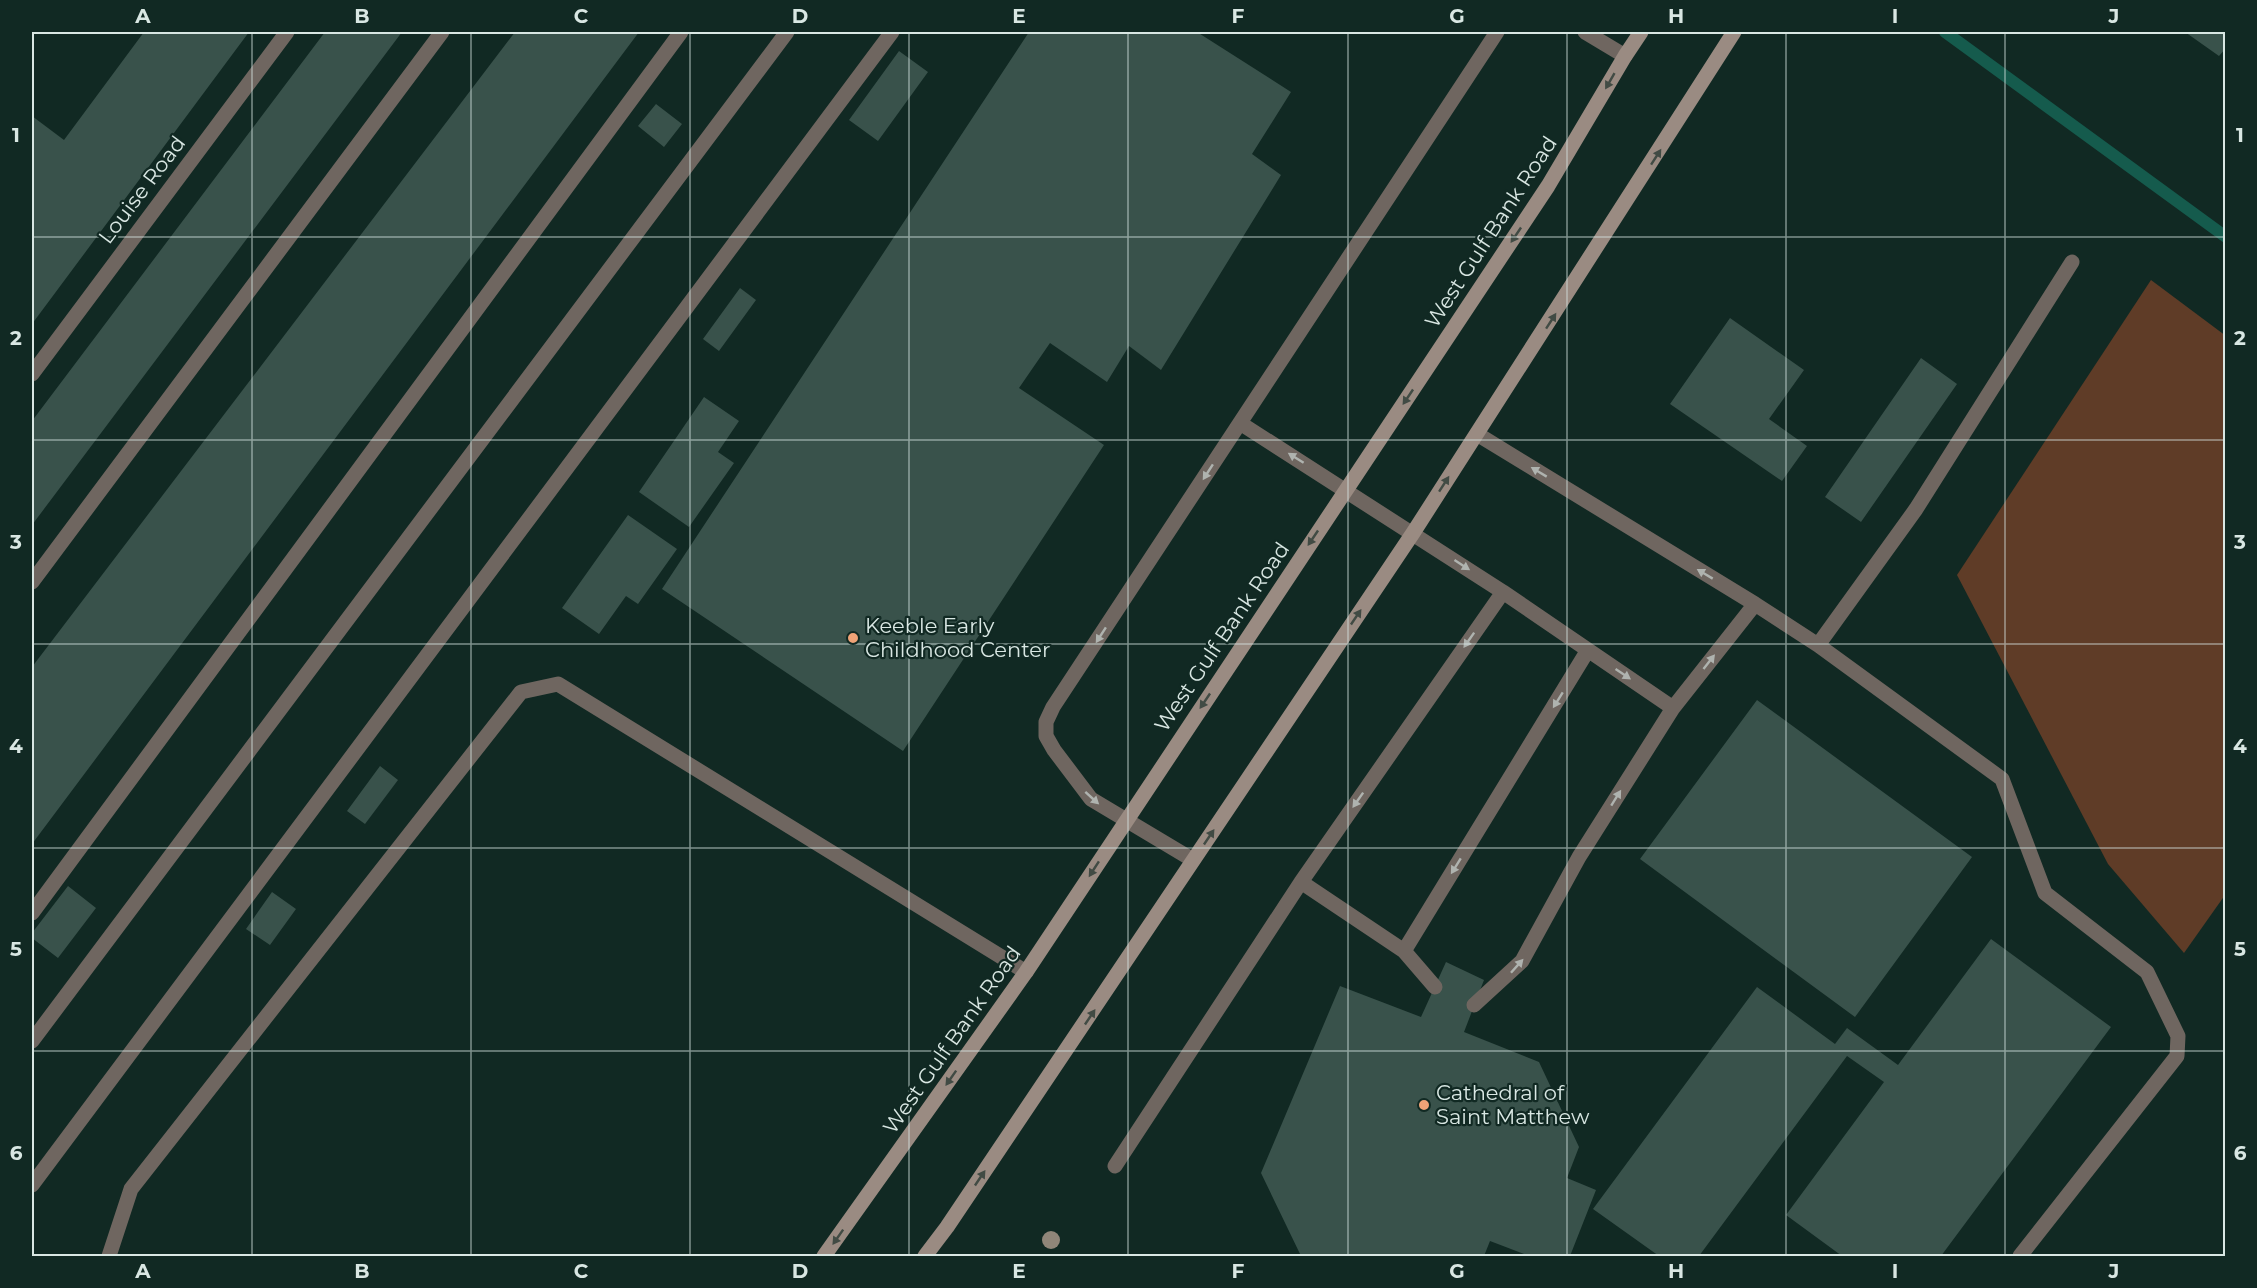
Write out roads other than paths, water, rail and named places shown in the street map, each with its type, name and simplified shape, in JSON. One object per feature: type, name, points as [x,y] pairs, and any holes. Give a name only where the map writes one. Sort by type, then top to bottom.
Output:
[{"type":"main road","name":"West Gulf Bank Road","points":[[824,1257],[1026,972],[1548,186],[1641,32]]},
{"type":"main road","points":[[924,1257],[947,1227],[1068,1048],[1413,533],[1734,32]]},
{"type":"street","name":"Louise Road","points":[[32,374],[287,32]]},
{"type":"street","points":[[32,582],[442,32]]},
{"type":"street","points":[[32,913],[681,32]]},
{"type":"street","points":[[32,1041],[786,32]]},
{"type":"street","points":[[32,1185],[892,32]]},
{"type":"street","points":[[1193,860],[1091,800],[1054,750],[1046,736],[1046,722],[1053,707],[1497,32]]},
{"type":"street","points":[[1585,32],[1625,56]]},
{"type":"street","points":[[1818,645],[1916,509],[2072,262]]},
{"type":"street","points":[[1240,423],[1503,592],[1673,708]]},
{"type":"street","points":[[1478,434],[1818,645],[2002,779],[2045,893],[2147,972],[2178,1036],[2177,1056],[2020,1257]]},
{"type":"street","points":[[1115,1166],[1301,882],[1503,592]]},
{"type":"street","points":[[1474,1005],[1522,961],[1579,856],[1673,708],[1755,604]]},
{"type":"street","points":[[1404,951],[1588,650]]},
{"type":"street","points":[[110,1257],[131,1188],[520,692],[558,684],[1026,972]]},
{"type":"street","points":[[1301,882],[1404,951],[1435,987]]},
{"type":"waterway","points":[[1945,32],[2226,237]]},
{"type":"place","name":"Keeble Early Childhood Center","points":[[853,638]]},
{"type":"place","name":"Cathedral of Saint Matthew","points":[[1424,1105]]}]
